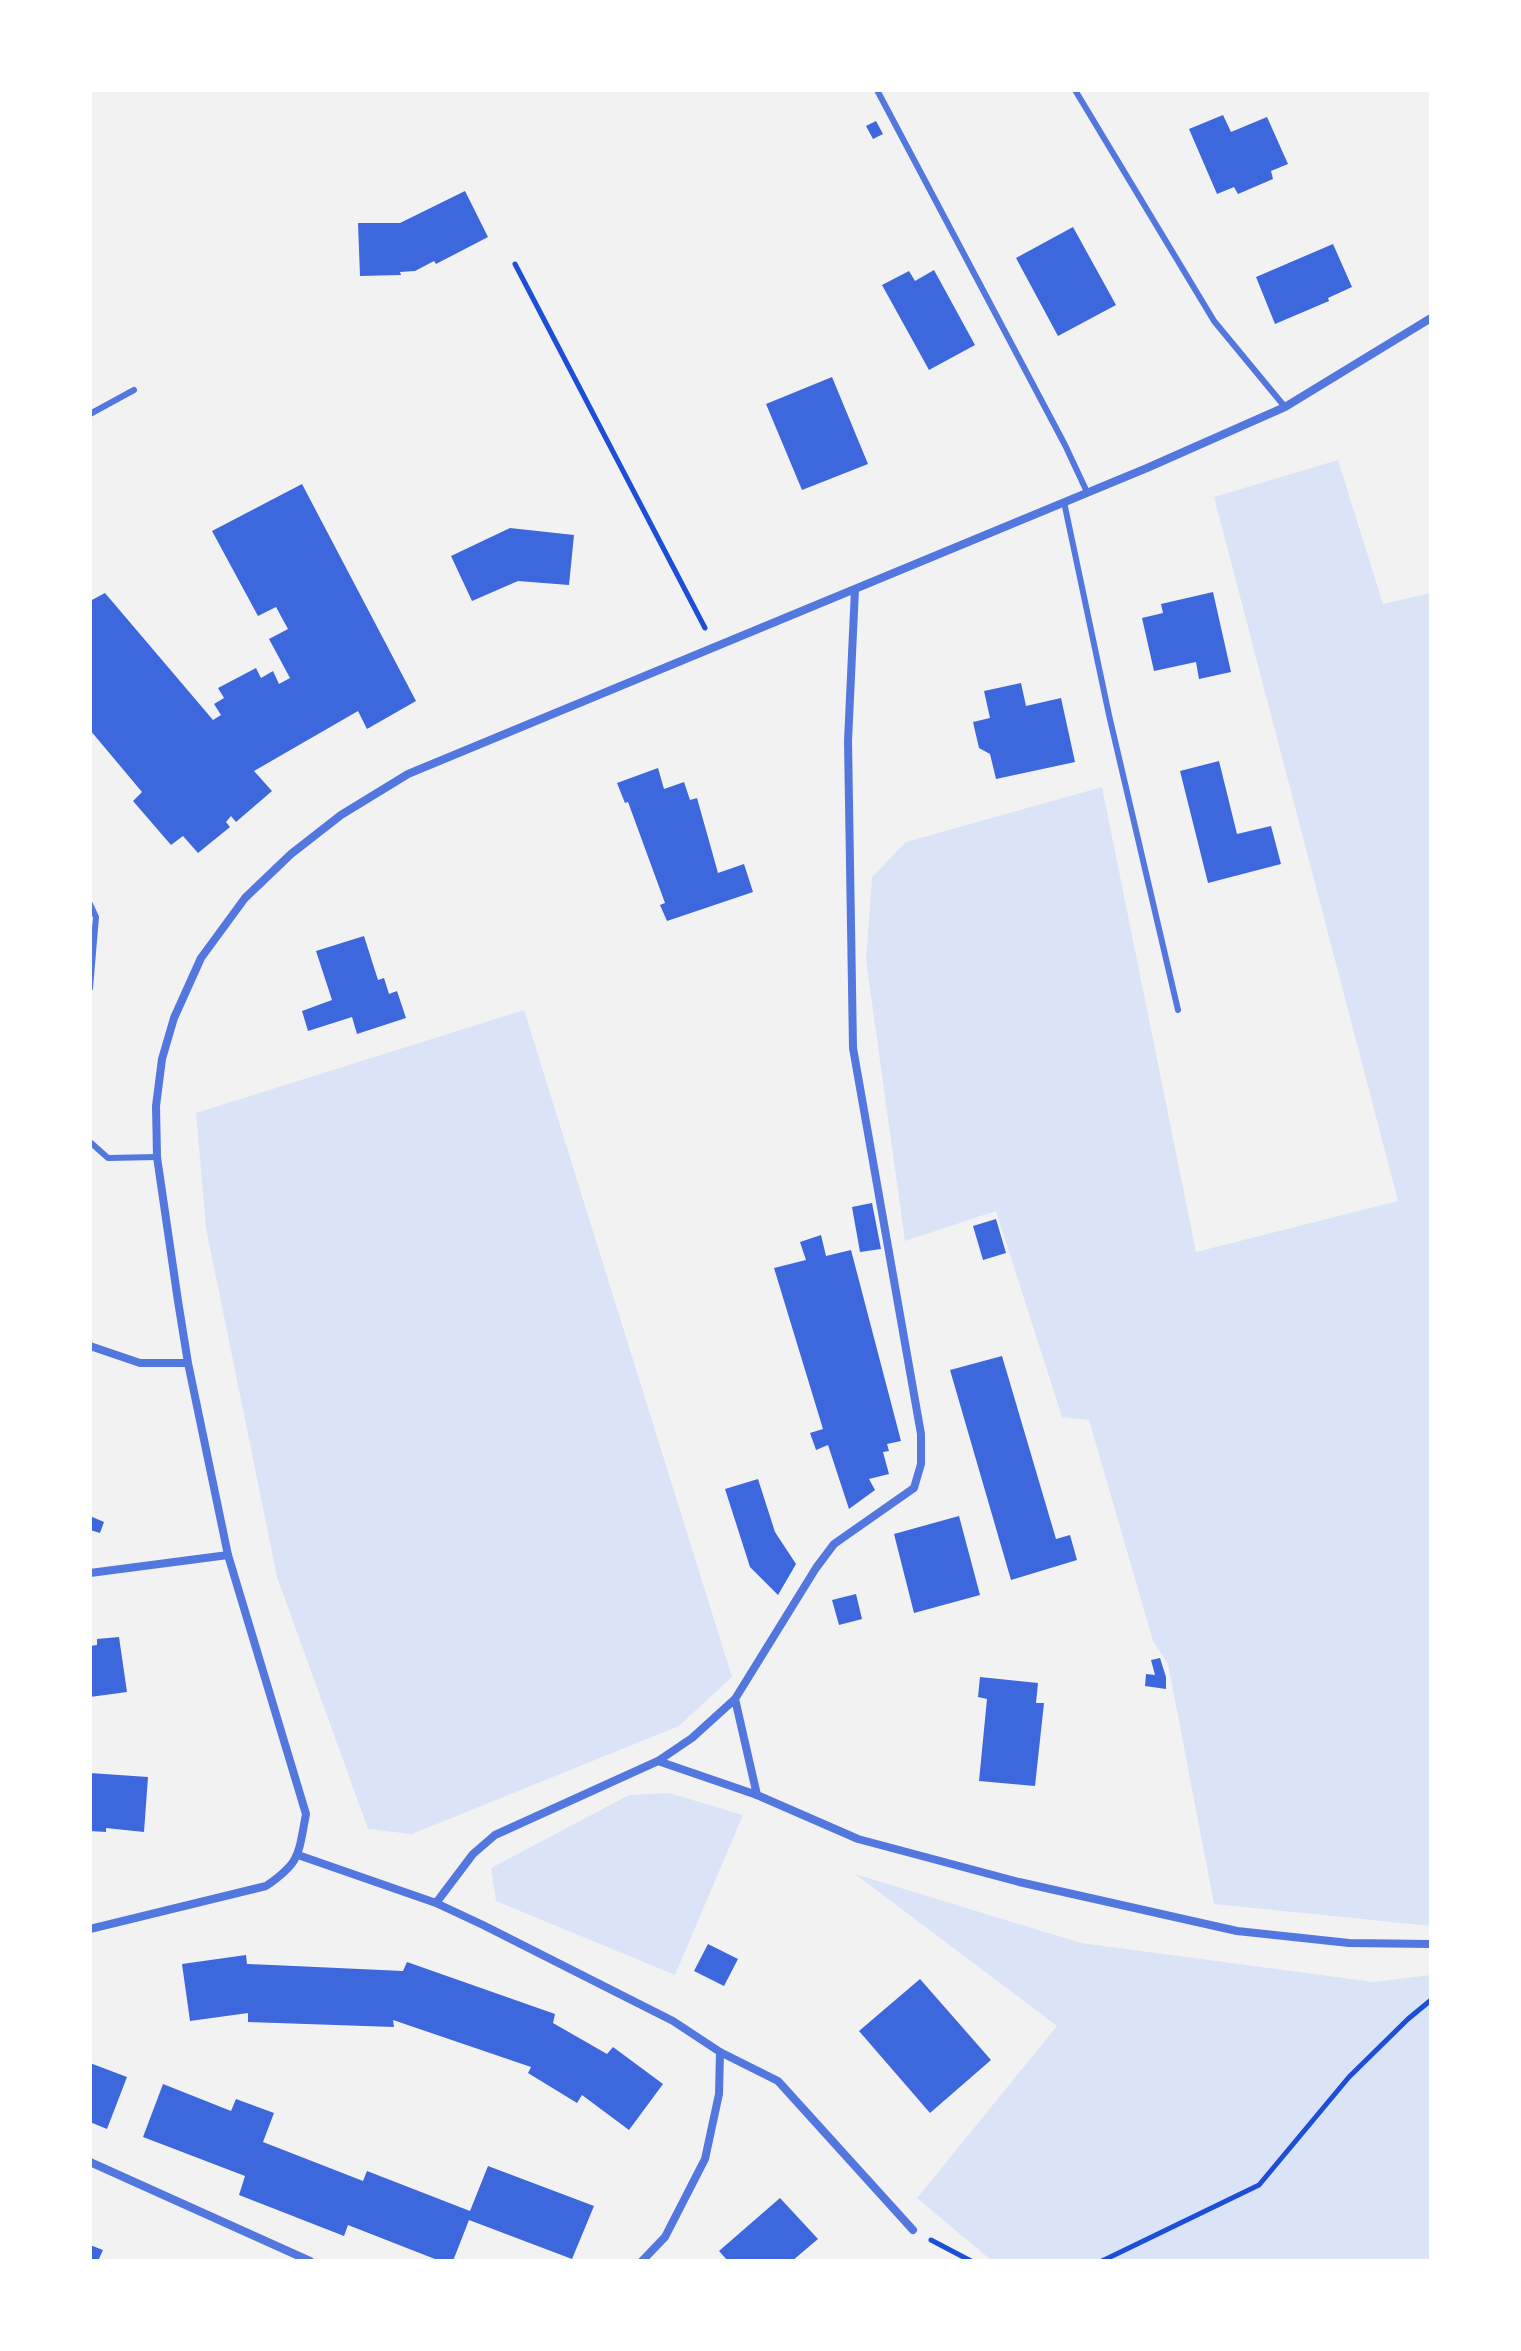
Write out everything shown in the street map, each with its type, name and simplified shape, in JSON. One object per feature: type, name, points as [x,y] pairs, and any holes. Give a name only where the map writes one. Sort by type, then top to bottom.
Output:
[{"type":"street","points":[[90,1929],[266,1886],[288,1871],[298,1855],[306,1814],[228,1555],[188,1363],[157,1157],[156,1106],[162,1059],[174,1018],[201,958],[245,898],[291,854],[341,815],[408,774],[1285,407],[1431,318]]},
{"type":"street","points":[[436,1903],[473,1854],[495,1835],[658,1761],[692,1738],[735,1699],[834,1544],[914,1488],[921,1464],[921,1434],[853,1048],[848,741],[855,589]]},
{"type":"street","points":[[90,1346],[140,1363],[188,1363]]},
{"type":"street","points":[[90,1573],[228,1555]]},
{"type":"street","points":[[735,1699],[757,1795]]},
{"type":"street","points":[[658,1761],[757,1795],[858,1839],[1019,1882],[1237,1931],[1349,1943],[1431,1944]]},
{"type":"street","points":[[298,1855],[436,1903],[673,2021],[720,2052],[778,2081],[913,2230]]},
{"type":"street","points":[[642,2261],[665,2237],[705,2159],[719,2094],[720,2052]]},
{"type":"street","points":[[90,2162],[310,2261]]},
{"type":"lane","points":[[877,90],[1087,492]]},
{"type":"lane","points":[[1075,90],[1214,321],[1285,407]]},
{"type":"lane","points":[[90,414],[134,390]]},
{"type":"lane","points":[[1064,502],[1109,715],[1178,1010]]},
{"type":"lane","points":[[90,904],[96,917],[90,988]]},
{"type":"lane","points":[[90,1142],[108,1158],[157,1157]]},
{"type":"path","points":[[515,264],[714,646]]},
{"type":"path","points":[[1102,2261],[1259,2185],[1349,2077],[1431,2000]]},
{"type":"path","points":[[913,2230],[971,2261]]},
{"type":"shaded area","points":[[1338,460],[1383,604],[1431,593],[1431,1926],[1214,1904],[1168,1664],[1153,1641],[1089,1420],[1062,1417],[996,1211],[905,1241],[866,960],[872,877],[906,842],[1102,787],[1196,1252],[1398,1201],[1214,497]]},
{"type":"shaded area","points":[[524,1010],[732,1677],[679,1726],[412,1834],[368,1829],[277,1577],[206,1228],[196,1113]]},
{"type":"shaded area","points":[[669,1793],[743,1815],[675,1975],[496,1901],[491,1868],[629,1795]]},
{"type":"shaded area","points":[[855,1874],[1081,1943],[1374,1982],[1431,1975],[1431,2261],[992,2261],[917,2198],[1057,2026]]},
{"type":"building","points":[[1223,115],[1231,132],[1267,117],[1288,164],[1271,171],[1273,179],[1238,194],[1234,187],[1217,194],[1189,129]]},
{"type":"building","points":[[876,121],[883,134],[873,139],[866,126]]},
{"type":"building","points":[[465,191],[488,237],[436,264],[434,261],[415,271],[400,272],[401,275],[360,276],[358,223],[400,223]]},
{"type":"building","points":[[1073,227],[1116,305],[1058,336],[1016,258]]},
{"type":"building","points":[[1333,244],[1352,287],[1328,298],[1329,301],[1275,324],[1256,277]]},
{"type":"building","points":[[934,270],[975,345],[929,370],[882,285],[909,271],[915,281]]},
{"type":"building","points":[[832,377],[868,464],[802,490],[766,404]]},
{"type":"building","points":[[302,484],[416,701],[367,729],[358,711],[254,771],[272,791],[236,822],[231,816],[226,822],[230,827],[198,853],[183,836],[171,845],[133,801],[142,792],[90,730],[90,601],[105,593],[213,720],[221,715],[214,704],[224,698],[218,688],[256,668],[261,678],[273,671],[279,684],[290,678],[269,639],[288,629],[276,607],[258,616],[212,531]]},
{"type":"building","points":[[510,528],[574,535],[569,585],[518,581],[472,601],[451,556]]},
{"type":"building","points":[[1213,592],[1231,672],[1199,679],[1196,662],[1154,671],[1142,618],[1163,613],[1161,604]]},
{"type":"building","points":[[1021,683],[1026,706],[1061,698],[1075,762],[996,779],[990,754],[979,748],[973,722],[990,718],[984,691]]},
{"type":"building","points":[[1219,761],[1237,834],[1271,826],[1281,864],[1208,883],[1180,771]]},
{"type":"building","points":[[658,768],[664,789],[684,782],[690,800],[697,798],[718,873],[744,864],[753,892],[667,921],[660,905],[665,903],[628,802],[625,803],[617,783]]},
{"type":"building","points":[[364,936],[378,980],[384,978],[389,994],[397,991],[406,1018],[357,1034],[352,1017],[308,1031],[302,1011],[332,1000],[316,951]]},
{"type":"building","points":[[872,1203],[881,1249],[860,1252],[852,1207]]},
{"type":"building","points":[[996,1219],[1006,1253],[983,1260],[973,1226]]},
{"type":"building","points":[[821,1235],[826,1256],[851,1250],[901,1441],[887,1444],[889,1451],[883,1452],[889,1474],[869,1479],[875,1490],[849,1509],[828,1445],[816,1450],[810,1433],[823,1429],[774,1268],[806,1260],[800,1242]]},
{"type":"building","points":[[1002,1356],[1056,1539],[1070,1535],[1077,1560],[1011,1580],[950,1370]]},
{"type":"building","points":[[758,1479],[775,1532],[796,1564],[778,1595],[750,1567],[725,1489]]},
{"type":"building","points":[[90,1516],[104,1522],[100,1533],[90,1530]]},
{"type":"building","points":[[959,1516],[980,1595],[914,1613],[894,1534]]},
{"type":"building","points":[[856,1594],[862,1619],[839,1625],[832,1600]]},
{"type":"building","points":[[119,1637],[127,1692],[90,1697],[90,1646],[97,1645],[97,1639]]},
{"type":"building","points":[[1160,1658],[1166,1689],[1145,1686],[1146,1674],[1155,1675],[1151,1660]]},
{"type":"building","points":[[980,1677],[1038,1683],[1036,1703],[1044,1703],[1035,1786],[979,1781],[987,1699],[978,1697]]},
{"type":"building","points":[[90,1773],[148,1777],[144,1832],[106,1828],[106,1832],[90,1831]]},
{"type":"building","points":[[708,1944],[738,1959],[724,1986],[694,1971]]},
{"type":"building","points":[[246,1955],[247,1964],[403,1971],[407,1962],[555,2014],[553,2023],[607,2054],[613,2047],[663,2084],[629,2130],[582,2095],[577,2103],[528,2073],[531,2067],[393,2020],[394,2027],[248,2022],[248,2013],[190,2021],[182,1964]]},
{"type":"building","points":[[920,1979],[991,2060],[930,2113],[859,2031]]},
{"type":"building","points":[[90,2063],[127,2077],[107,2129],[90,2122]]},
{"type":"building","points":[[163,2084],[231,2111],[236,2099],[274,2113],[263,2142],[363,2181],[367,2171],[470,2211],[488,2166],[594,2206],[572,2259],[469,2220],[453,2261],[440,2261],[348,2225],[344,2236],[239,2195],[245,2176],[143,2137]]},
{"type":"building","points":[[780,2198],[818,2239],[792,2261],[728,2261],[719,2251]]},
{"type":"building","points":[[90,2245],[103,2250],[98,2261],[90,2261]]}]
